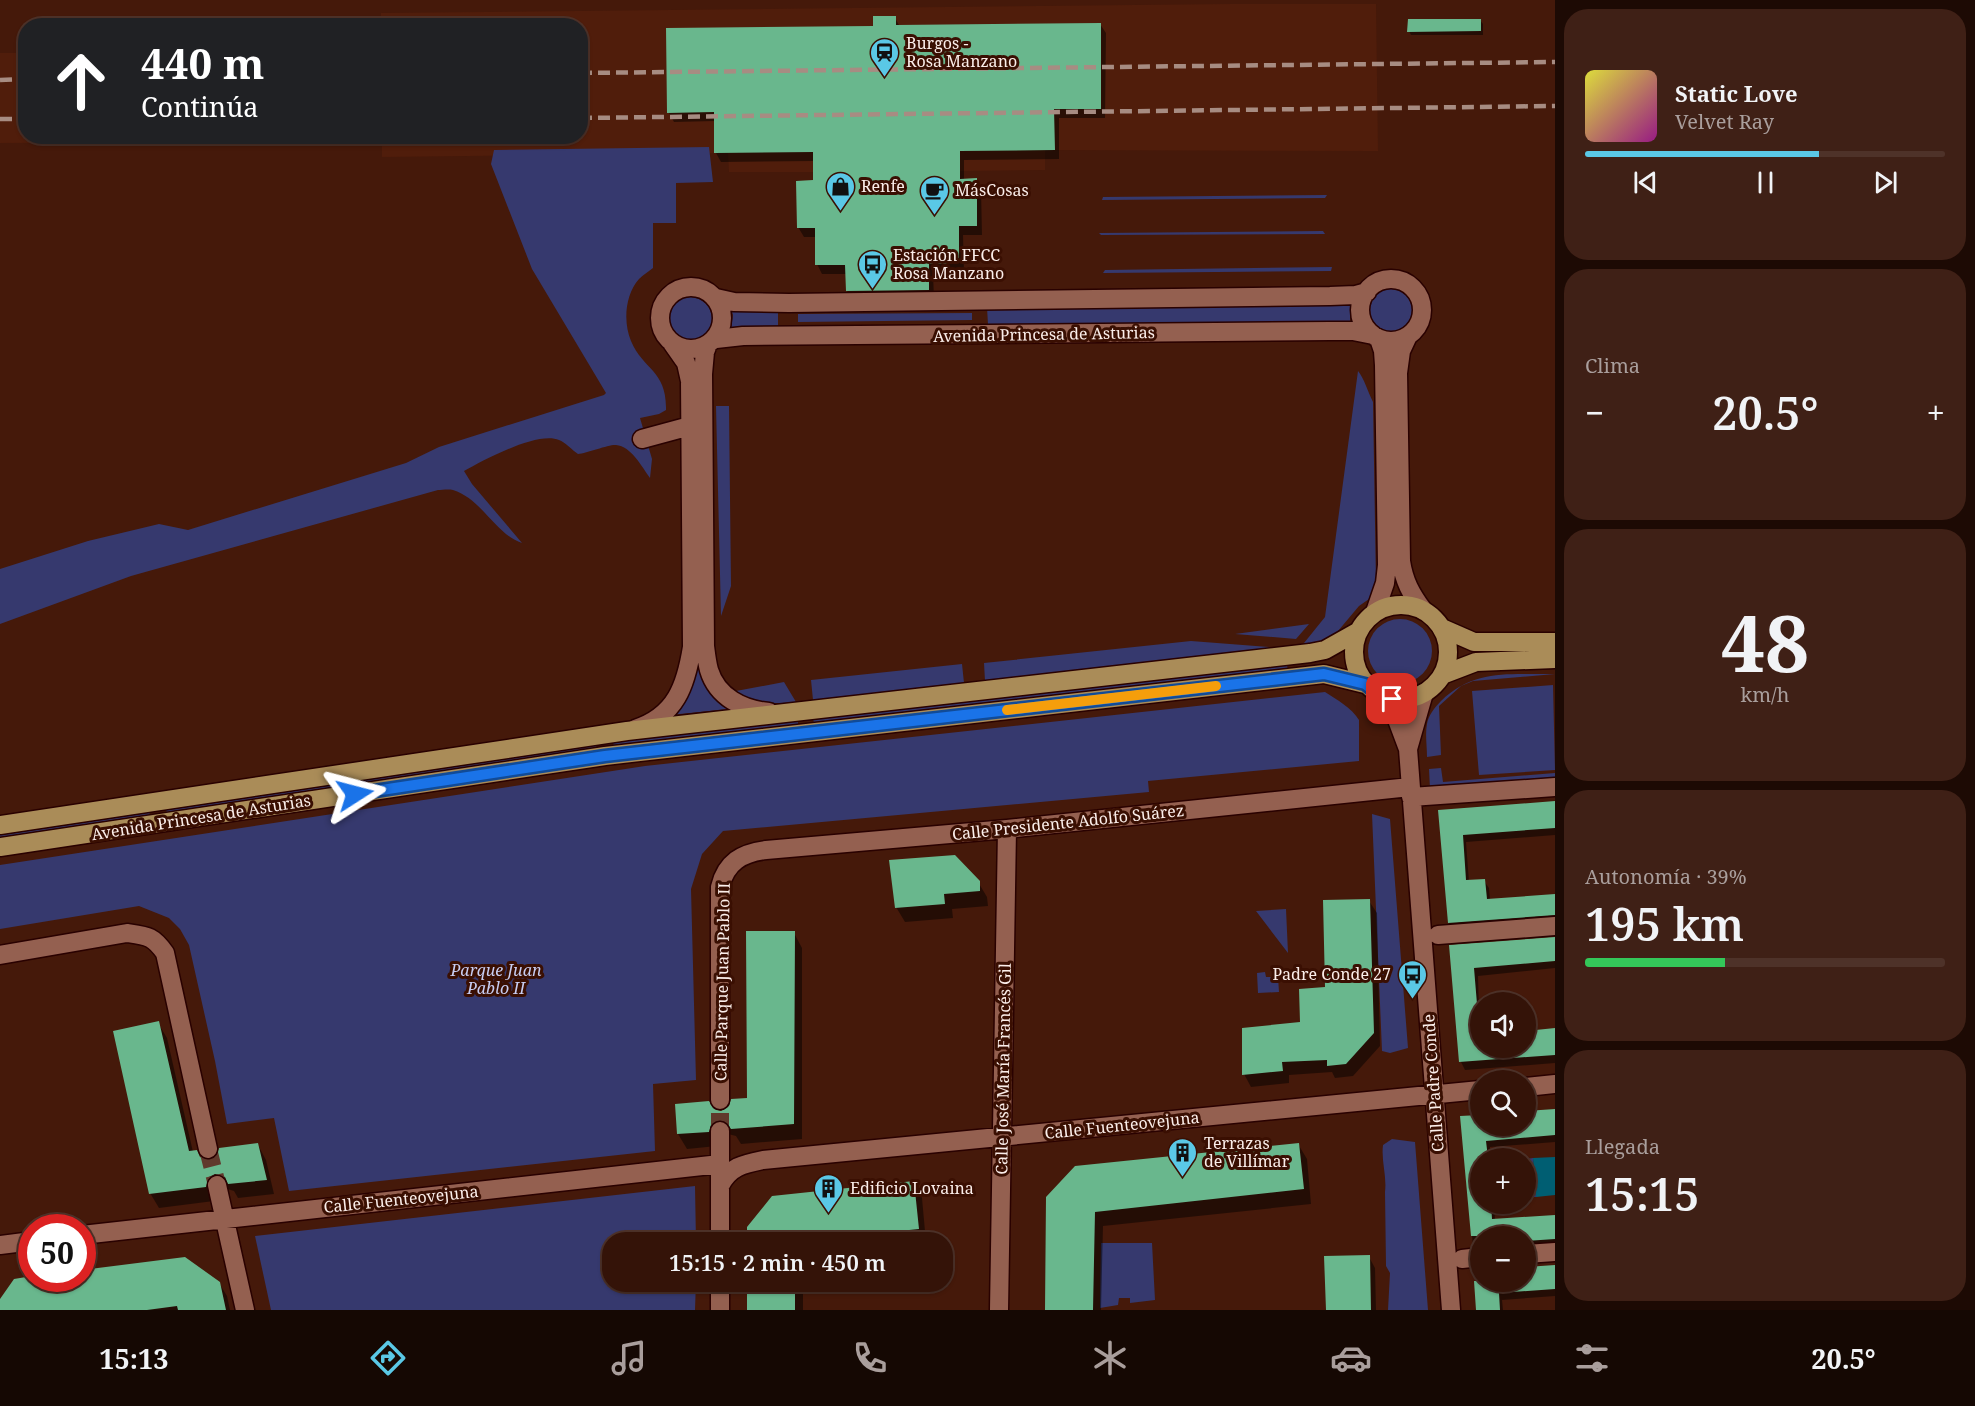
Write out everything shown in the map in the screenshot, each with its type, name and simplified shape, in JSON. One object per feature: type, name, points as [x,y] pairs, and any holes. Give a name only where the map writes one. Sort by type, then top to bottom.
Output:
[{"type":"main road","points":[[1407,605],[1423,610],[1442,628],[1446,639],[1448,651],[1443,675],[1424,693],[1408,699],[1392,699],[1371,688],[1357,672],[1353,659],[1353,645],[1357,632],[1375,612],[1390,606],[1407,605]]},
{"type":"main road","points":[[1442,628],[1474,642],[1555,642]]},
{"type":"main road","name":"Avenida Princesa de Asturias","points":[[0,825],[627,731],[1310,653],[1325,650],[1357,632]]},
{"type":"main road","points":[[1443,675],[1476,663],[1555,659]]},
{"type":"main road","name":"Avenida Princesa de Asturias","points":[[0,847],[628,754],[1324,674],[1371,688]]},
{"type":"street","points":[[1375,612],[1385,583],[1387,565],[1384,365],[1383,351],[1376,337],[1361,319],[1360,310],[1366,292],[1372,286],[1387,280],[1396,280],[1412,287],[1418,294],[1422,313],[1420,322],[1408,336],[1399,361],[1398,382],[1401,561],[1410,592],[1423,610]]},
{"type":"street","points":[[627,731],[648,724],[662,714],[682,690],[688,674],[692,647],[689,371],[681,355],[664,334],[660,322],[661,309],[667,298],[676,290],[688,286],[710,292],[716,298],[723,318],[721,328],[712,341],[696,349],[684,348],[672,343]]},
{"type":"street","name":"Avenida Princesa de Asturias","points":[[716,298],[734,302],[789,303],[1339,296],[1366,292]]},
{"type":"street","name":"Avenida Princesa de Asturias","points":[[783,713],[746,708],[730,700],[709,671],[705,646],[702,374],[705,352],[712,341],[743,336],[1330,331],[1353,331],[1376,337]]},
{"type":"street","points":[[1376,337],[1389,341],[1408,336]]},
{"type":"street","points":[[642,439],[690,426]]},
{"type":"street","name":"Calle Padre Conde","points":[[1371,688],[1396,717],[1408,749],[1451,1310]]},
{"type":"street","name":"Calle Padre Conde","points":[[1408,749],[1424,693]]},
{"type":"street","name":"Calle Presidente Adolfo Suárez","points":[[730,865],[739,857],[752,852],[1411,792],[1555,787]]},
{"type":"street","name":"Calle José María Francés Gil","points":[[999,1310],[1007,829]]},
{"type":"street","name":"Calle Parque Juan Pablo II","points":[[720,1100],[720,887],[730,865]]},
{"type":"street","points":[[1438,935],[1555,927]]},
{"type":"street","points":[[0,955],[128,933],[146,935],[156,941],[165,953],[208,1149]]},
{"type":"street","points":[[1536,1086],[1555,1084]]},
{"type":"street","name":"Calle Fuenteovejuna","points":[[720,1186],[724,1177],[736,1167],[763,1160],[1470,1091]]},
{"type":"street","name":"Calle Fuenteovejuna","points":[[96,1233],[720,1164],[720,1136],[740,1154],[763,1160]]},
{"type":"street","points":[[720,1164],[720,1232]]},
{"type":"street","points":[[217,1185],[245,1310]]},
{"type":"street","points":[[0,1245],[18,1243]]},
{"type":"street","points":[[1536,1253],[1555,1252]]},
{"type":"street","points":[[1462,1258],[1470,1258]]},
{"type":"street","points":[[720,1292],[720,1310]]},
{"type":"shaded area","name":"Burgos - Rosa Manzano","points":[[1376,4],[1378,151],[1045,150],[1045,170],[960,171],[960,179],[977,178],[977,226],[946,226],[959,235],[959,263],[928,264],[929,299],[846,299],[845,265],[815,265],[815,236],[827,236],[827,228],[797,228],[796,181],[813,180],[813,172],[729,172],[728,153],[382,157],[382,144],[588,144],[588,18],[381,18],[381,13]]},
{"type":"shaded area","name":"Burgos - Rosa Manzano","points":[[0,53],[18,53],[18,143],[0,143]]},
{"type":"green space","points":[[709,147],[713,182],[676,183],[676,223],[653,223],[653,268],[634,285],[628,301],[626,317],[628,334],[636,351],[659,378],[665,397],[666,410],[640,418],[652,459],[650,478],[636,458],[621,446],[613,445],[578,454],[559,440],[549,438],[538,440],[511,448],[464,471],[472,484],[522,543],[512,539],[463,494],[453,490],[438,490],[131,576],[0,624],[0,569],[88,541],[159,524],[188,530],[406,463],[439,447],[604,395],[606,393],[532,269],[491,164],[494,150]]},
{"type":"green space","points":[[1327,195],[1325,198],[1102,200],[1103,197]]},
{"type":"green space","points":[[1323,231],[1325,234],[1101,235],[1099,233]]},
{"type":"green space","points":[[1332,267],[1331,271],[1103,273],[1105,270]]},
{"type":"green space","points":[[1391,289],[1399,290],[1406,295],[1411,302],[1411,318],[1406,325],[1399,330],[1391,331],[1383,330],[1376,325],[1371,318],[1370,310],[1371,302],[1376,295],[1383,290]]},
{"type":"green space","points":[[690,297],[706,303],[712,319],[706,335],[690,341],[674,335],[668,319],[674,303]]},
{"type":"green space","points":[[1350,302],[1350,322],[988,325],[987,307]]},
{"type":"green space","points":[[731,309],[778,310],[778,328],[731,329],[733,315]]},
{"type":"green space","points":[[972,313],[972,320],[798,322],[798,314]]},
{"type":"green space","points":[[1358,371],[1373,402],[1376,583],[1369,599],[1359,606],[1338,631],[1324,640],[1300,648],[1325,617]]},
{"type":"green space","points":[[716,406],[729,406],[731,586],[721,616]]},
{"type":"green space","points":[[1394,619],[1406,619],[1423,628],[1430,639],[1432,651],[1430,663],[1423,674],[1406,683],[1394,683],[1382,678],[1373,669],[1368,657],[1368,645],[1373,633],[1382,624]]},
{"type":"green space","points":[[1309,624],[1296,639],[1235,634]]},
{"type":"green space","points":[[1191,641],[1281,648],[985,681],[984,663]]},
{"type":"green space","points":[[698,664],[710,689],[729,709],[670,715],[693,682]]},
{"type":"green space","points":[[962,664],[964,683],[813,700],[811,680]]},
{"type":"green space","points":[[1287,665],[1288,670],[814,723],[813,719]]},
{"type":"green space","points":[[1509,674],[1555,674],[1473,681],[1464,685],[1467,683],[1480,678]]},
{"type":"green space","points":[[784,682],[796,702],[764,702],[736,691]]},
{"type":"green space","points":[[1553,685],[1555,770],[1479,775],[1472,691]]},
{"type":"green space","points":[[1460,687],[1439,706],[1441,755],[1427,757],[1426,732],[1429,718],[1441,701]]},
{"type":"green space","name":"Parque Juan Pablo II","points":[[1325,692],[1348,708],[1359,720],[1359,761],[1148,781],[1149,792],[723,831],[702,854],[691,889],[696,1080],[653,1084],[655,1151],[289,1191],[274,1118],[227,1124],[189,945],[180,929],[169,918],[139,906],[0,929],[0,865],[645,766]]},
{"type":"green space","points":[[798,721],[798,725],[614,747],[613,742]]},
{"type":"green space","points":[[596,745],[597,749],[167,814],[166,809]]},
{"type":"green space","points":[[1441,768],[1443,782],[1555,773],[1555,779],[1430,789],[1429,769]]},
{"type":"green space","points":[[149,811],[150,816],[0,839],[0,835]]},
{"type":"green space","points":[[1372,814],[1390,819],[1408,1048],[1390,1053],[1382,1051]]},
{"type":"green space","points":[[1286,909],[1288,953],[1256,911]]},
{"type":"green space","points":[[1265,972],[1266,977],[1278,977],[1279,992],[1258,993],[1257,973]]},
{"type":"green space","points":[[1392,1139],[1415,1142],[1428,1310],[1388,1310],[1390,1273],[1386,1266],[1383,1145]]},
{"type":"green space","points":[[695,1186],[696,1232],[602,1232],[602,1292],[696,1292],[695,1310],[271,1310],[255,1236]]},
{"type":"green space","points":[[1101,1243],[1152,1243],[1155,1300],[1130,1303],[1130,1298],[1119,1298],[1118,1305],[1100,1308]]},
{"type":"water","points":[[1555,1157],[1555,1195],[1536,1197],[1536,1158]]},
{"type":"building","name":"Burgos - Rosa Manzano","points":[[873,16],[896,16],[896,25],[1101,23],[1101,109],[1054,109],[1055,150],[960,151],[960,179],[977,178],[977,226],[959,226],[959,263],[929,264],[929,290],[846,291],[845,265],[815,265],[815,228],[797,228],[796,181],[813,180],[813,152],[714,153],[714,112],[667,113],[666,28],[873,26]]},
{"type":"building","points":[[1408,19],[1481,19],[1481,31],[1407,32]]},
{"type":"building","points":[[1555,801],[1555,828],[1463,835],[1466,880],[1485,879],[1487,899],[1555,894],[1555,915],[1448,923],[1438,810]]},
{"type":"building","points":[[955,855],[980,881],[980,891],[944,894],[945,904],[895,908],[889,860]]},
{"type":"building","points":[[1370,899],[1374,1033],[1346,1064],[1327,1066],[1327,1060],[1282,1062],[1283,1071],[1242,1075],[1242,1028],[1300,1022],[1299,989],[1325,987],[1323,900]]},
{"type":"building","points":[[746,931],[795,931],[794,1124],[731,1129],[726,1122],[719,1120],[711,1125],[709,1132],[677,1134],[675,1104],[709,1101],[714,1109],[721,1111],[729,1106],[731,1099],[747,1098]]},
{"type":"building","points":[[1555,937],[1555,961],[1474,968],[1476,992],[1470,992],[1470,1058],[1514,1058],[1459,1062],[1449,945]]},
{"type":"building","points":[[159,1021],[189,1151],[197,1150],[200,1157],[210,1160],[216,1157],[219,1148],[258,1143],[267,1180],[228,1184],[225,1177],[215,1174],[209,1177],[206,1187],[149,1194],[113,1031]]},
{"type":"building","points":[[1555,1028],[1555,1055],[1536,1056],[1536,1030]]},
{"type":"building","points":[[1555,1109],[1555,1135],[1486,1141],[1487,1148],[1470,1148],[1470,1214],[1492,1214],[1492,1219],[1555,1215],[1555,1239],[1536,1240],[1536,1226],[1470,1226],[1460,1116],[1470,1116],[1470,1136],[1536,1136],[1536,1110]]},
{"type":"building","name":"Terrazas de Villímar","points":[[1299,1143],[1304,1189],[1095,1212],[1093,1310],[1045,1310],[1046,1197],[1075,1166]]},
{"type":"building","points":[[914,1181],[919,1229],[890,1232],[747,1232],[747,1227],[772,1196]]},
{"type":"building","points":[[1370,1255],[1371,1310],[1326,1310],[1324,1256]]},
{"type":"building","points":[[185,1257],[220,1282],[226,1310],[178,1310],[177,1306],[147,1310],[0,1310],[0,1299],[14,1279],[18,1278],[18,1292],[96,1292],[96,1268]]},
{"type":"building","points":[[1555,1265],[1555,1289],[1536,1290],[1536,1266]]},
{"type":"building","points":[[747,1292],[795,1292],[795,1310],[747,1310]]},
{"type":"building","points":[[1475,1292],[1513,1292],[1499,1293],[1500,1310],[1476,1310]]},
{"type":"tunnel","points":[[720,1100],[720,1131]]},
{"type":"tunnel","points":[[208,1149],[217,1185]]},
{"type":"railway","points":[[588,73],[1555,62]]},
{"type":"railway","points":[[0,80],[18,79]]},
{"type":"railway","points":[[588,118],[1555,106]]},
{"type":"railway","points":[[0,119],[18,119]]},
{"type":"slow traffic","points":[[1007,710],[1216,686]]},
{"type":"place","name":"Burgos - Rosa Manzano","points":[[885,78]]},
{"type":"place","name":"Renfe","points":[[840,212]]},
{"type":"place","name":"MásCosas","points":[[934,216]]},
{"type":"place","name":"Estación FFCC Rosa Manzano","points":[[872,290]]},
{"type":"place","name":"Padre Conde 27","points":[[1412,1000]]},
{"type":"place","name":"Terrazas de Villímar","points":[[1183,1178]]},
{"type":"place","name":"Edificio Lovaina","points":[[829,1214]]},
{"type":"route","points":[[355,794],[605,756],[1324,674],[1365,684],[1376,693],[1392,699]]}]
